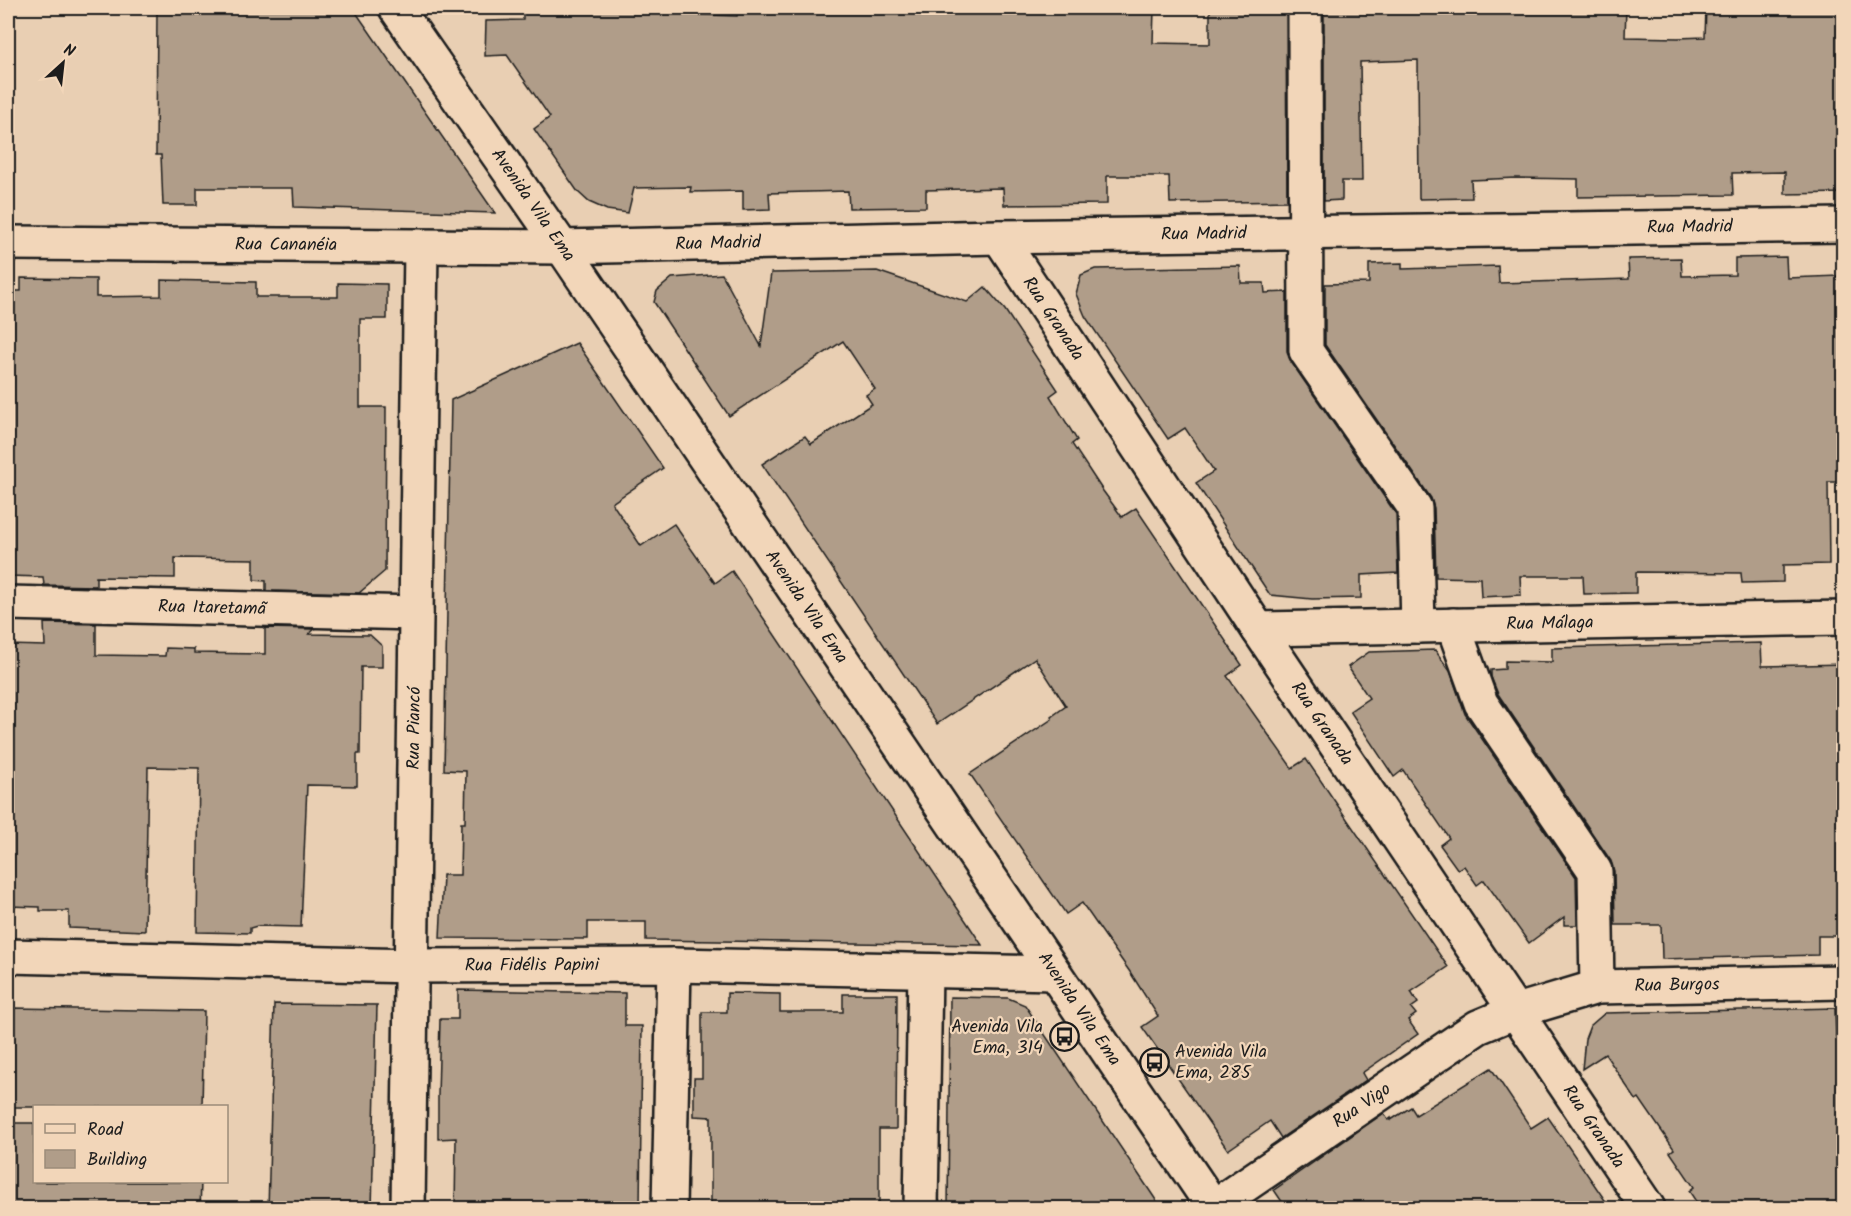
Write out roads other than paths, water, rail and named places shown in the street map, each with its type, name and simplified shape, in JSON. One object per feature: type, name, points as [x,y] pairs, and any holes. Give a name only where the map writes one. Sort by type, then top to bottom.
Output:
[{"type":"street","name":"Avenida Vila Ema","points":[[396,8],[562,247],[1214,1208]]},
{"type":"street","points":[[1305,8],[1306,351],[1414,508],[1418,626]]},
{"type":"street","name":"Rua Madrid","points":[[562,247],[999,237],[1844,225]]},
{"type":"street","name":"Rua Granada","points":[[999,237],[1258,629],[1648,1209]]},
{"type":"street","name":"Rua Cananéia","points":[[8,243],[421,248],[562,247]]},
{"type":"street","name":"Rua Piancó","points":[[408,1209],[421,248]]},
{"type":"street","name":"Rua Itaretamã","points":[[8,603],[416,613]]},
{"type":"street","name":"Rua Málaga","points":[[1258,629],[1844,618]]},
{"type":"street","points":[[1453,626],[1481,703],[1595,871],[1597,987]]},
{"type":"street","name":"Rua Fidélis Papini","points":[[8,956],[413,966],[674,965],[1054,973]]},
{"type":"street","points":[[669,1209],[674,965]]},
{"type":"street","points":[[921,1209],[925,971]]},
{"type":"street","name":"Rua Burgos","points":[[1514,1012],[1597,987],[1844,982]]},
{"type":"street","name":"Rua Vigo","points":[[1214,1208],[1472,1031],[1514,1012]]},
{"type":"place","name":"Avenida Vila Ema, 314","points":[[1064,1037]]},
{"type":"place","name":"Avenida Vila Ema, 285","points":[[1154,1062]]}]
